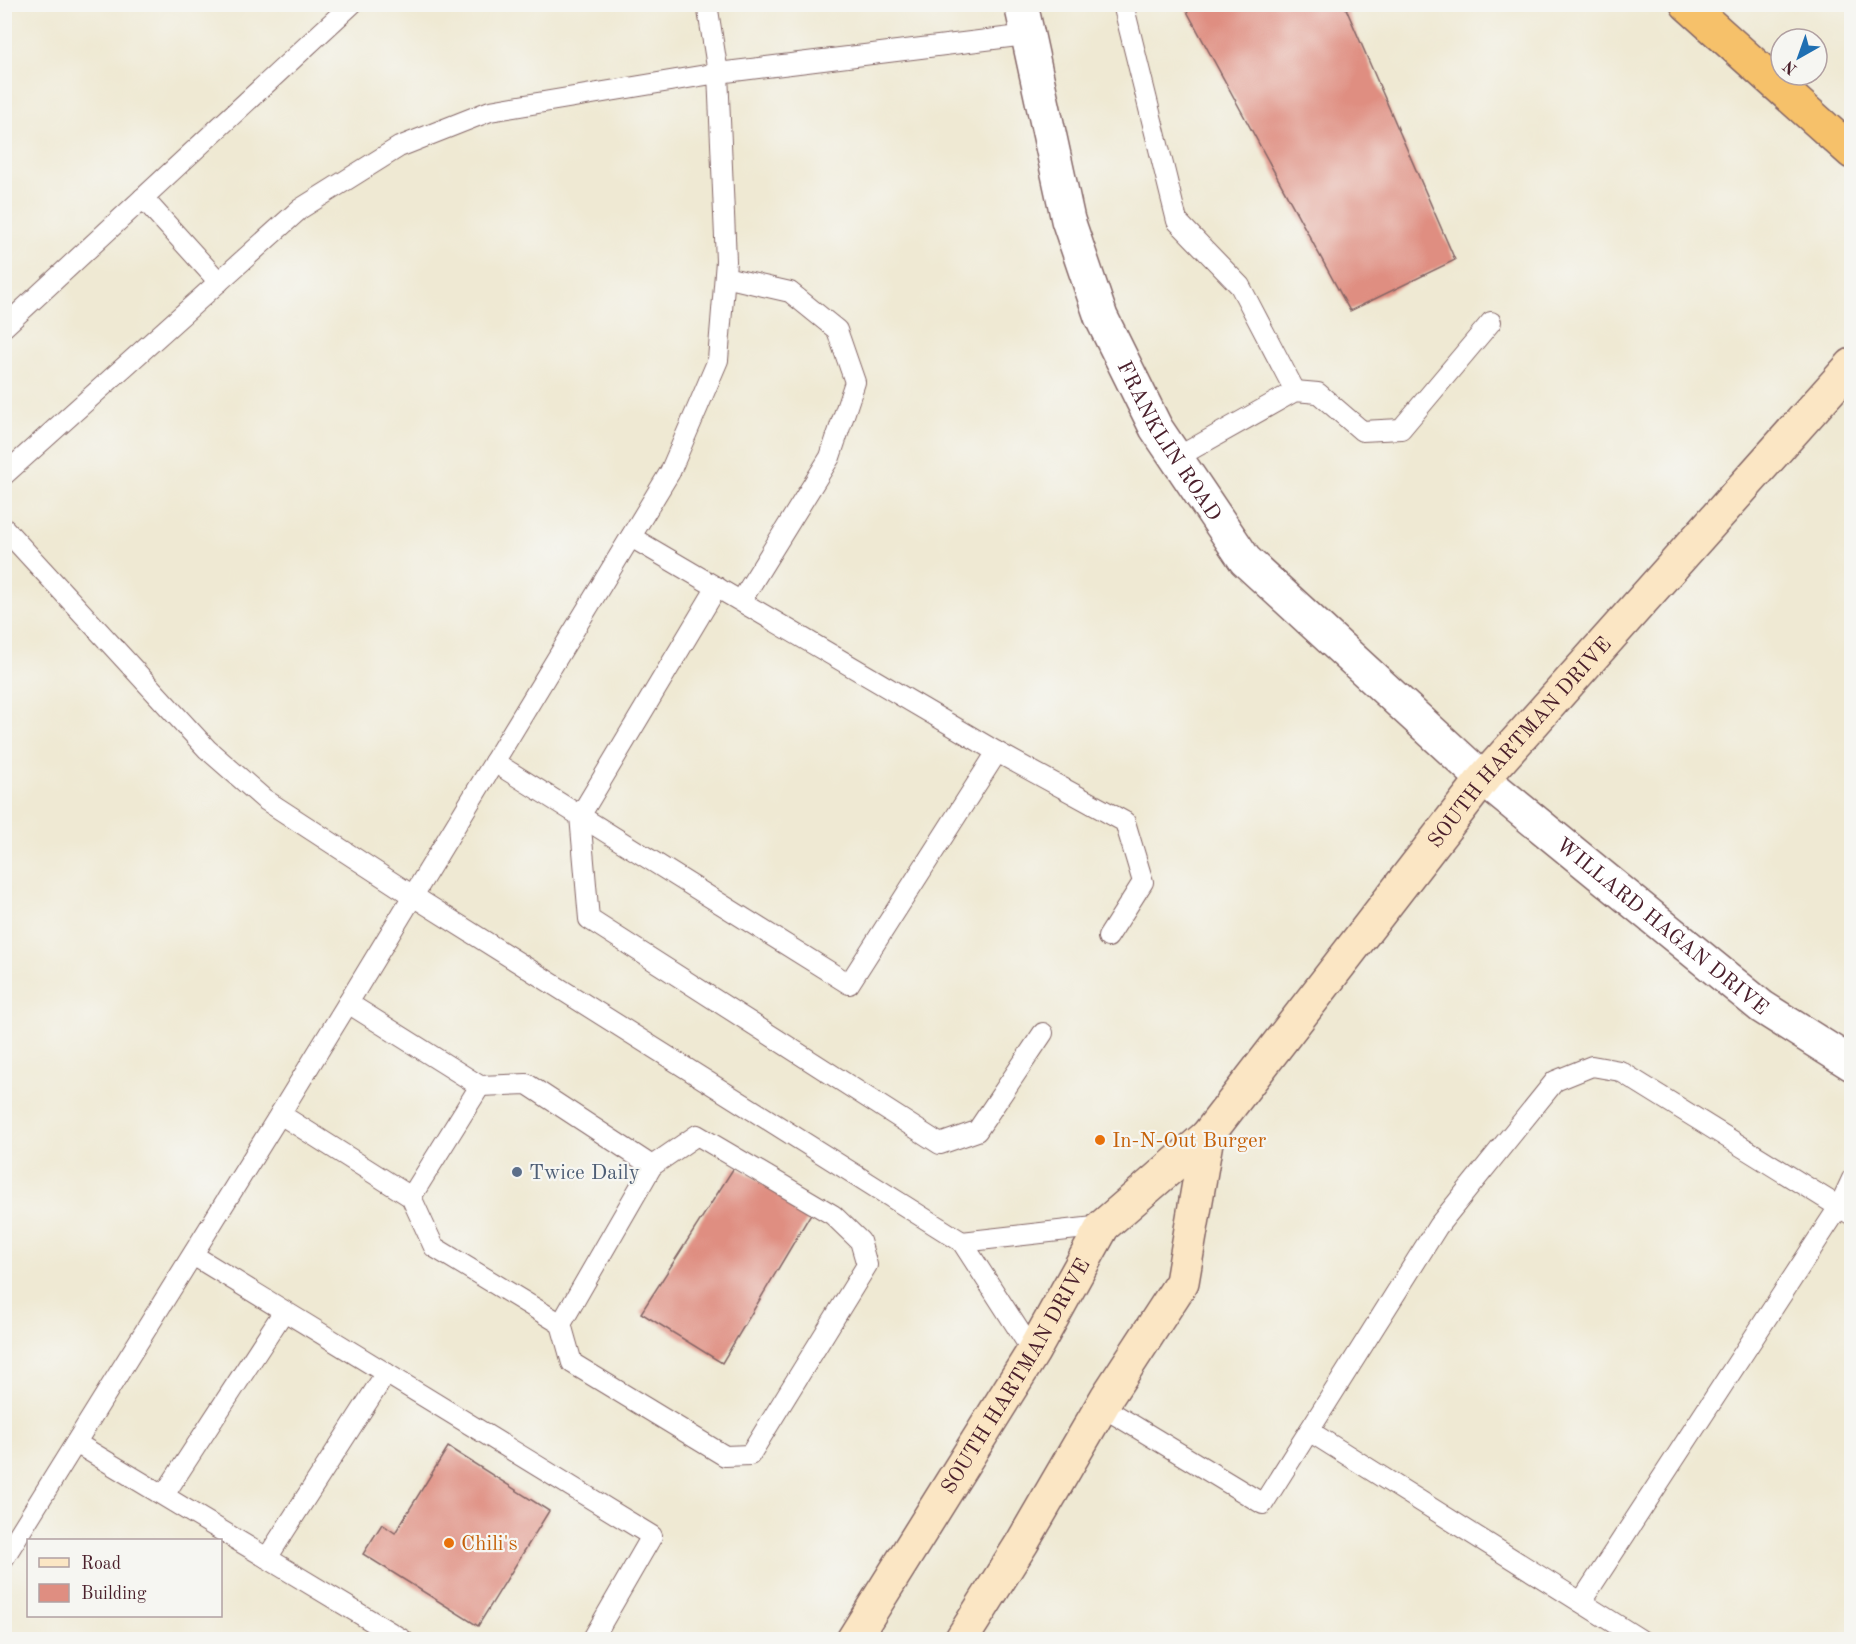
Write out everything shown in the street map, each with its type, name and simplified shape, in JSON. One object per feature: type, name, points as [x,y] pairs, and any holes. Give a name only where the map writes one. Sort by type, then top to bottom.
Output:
[{"type":"highway","points":[[1687,4],[1851,152]]},
{"type":"main road","name":"SOUTH HARTMAN DRIVE","points":[[853,1640],[1033,1352],[1103,1226],[1207,1136],[1483,779],[1851,365]]},
{"type":"main road","name":"SOUTH HARTMAN DRIVE","points":[[961,1640],[1022,1543],[1101,1406],[1182,1282],[1207,1136]]},
{"type":"street","name":"FRANKLIN ROAD","points":[[1024,20],[1068,220],[1101,317],[1156,428],[1245,560],[1483,779]]},
{"type":"street","name":"WILLARD HAGAN DRIVE","points":[[1483,779],[1762,1007],[1851,1064]]},
{"type":"lane","points":[[4,327],[352,4]]},
{"type":"lane","points":[[4,1558],[280,1114],[670,472],[718,360],[725,277],[718,73],[707,4]]},
{"type":"lane","points":[[1123,4],[1177,221],[1240,286],[1295,391]]},
{"type":"lane","points":[[4,475],[300,209],[399,147],[490,111],[1024,20]]},
{"type":"lane","points":[[143,198],[219,282]]},
{"type":"lane","points":[[725,277],[790,292],[837,330],[855,382],[830,457],[741,601]]},
{"type":"lane","points":[[1176,458],[1295,391],[1318,393],[1362,431],[1401,429],[1491,322]]},
{"type":"lane","points":[[4,528],[207,749],[264,799],[413,896],[962,1242],[1033,1352]]},
{"type":"lane","points":[[631,537],[997,752],[1125,822],[1143,882],[1107,937]]},
{"type":"lane","points":[[717,587],[580,816],[589,919],[940,1144],[977,1131],[1043,1033]]},
{"type":"lane","points":[[494,762],[849,984],[997,752]]},
{"type":"lane","points":[[348,1003],[480,1086],[527,1084],[652,1166]]},
{"type":"lane","points":[[1101,1406],[1263,1504],[1438,1226],[1555,1081],[1592,1066],[1620,1071],[1845,1211]]},
{"type":"lane","points":[[411,1197],[480,1086]]},
{"type":"lane","points":[[280,1114],[411,1197],[434,1247],[561,1324],[572,1363],[725,1456],[750,1455],[867,1265],[860,1241],[833,1215],[697,1135],[652,1166],[561,1324]]},
{"type":"lane","points":[[1581,1602],[1845,1211],[1851,1179]]},
{"type":"lane","points":[[962,1242],[1103,1226]]},
{"type":"lane","points":[[193,1255],[652,1536],[592,1640]]},
{"type":"lane","points":[[164,1496],[284,1311]]},
{"type":"lane","points":[[267,1558],[387,1373]]},
{"type":"lane","points":[[1310,1431],[1641,1640]]},
{"type":"lane","points":[[76,1443],[403,1640]]},
{"type":"building","points":[[1183,4],[1344,4],[1455,260],[1350,311]]},
{"type":"building","points":[[735,1166],[812,1212],[722,1363],[641,1313]]},
{"type":"building","name":"Chili's","points":[[448,1447],[549,1511],[478,1626],[363,1554],[382,1524],[395,1533]]},
{"type":"place","name":"In-N-Out Burger","points":[[1100,1140]]},
{"type":"place","name":"Twice Daily","points":[[517,1172]]},
{"type":"place","name":"Chili's","points":[[449,1543]]}]
